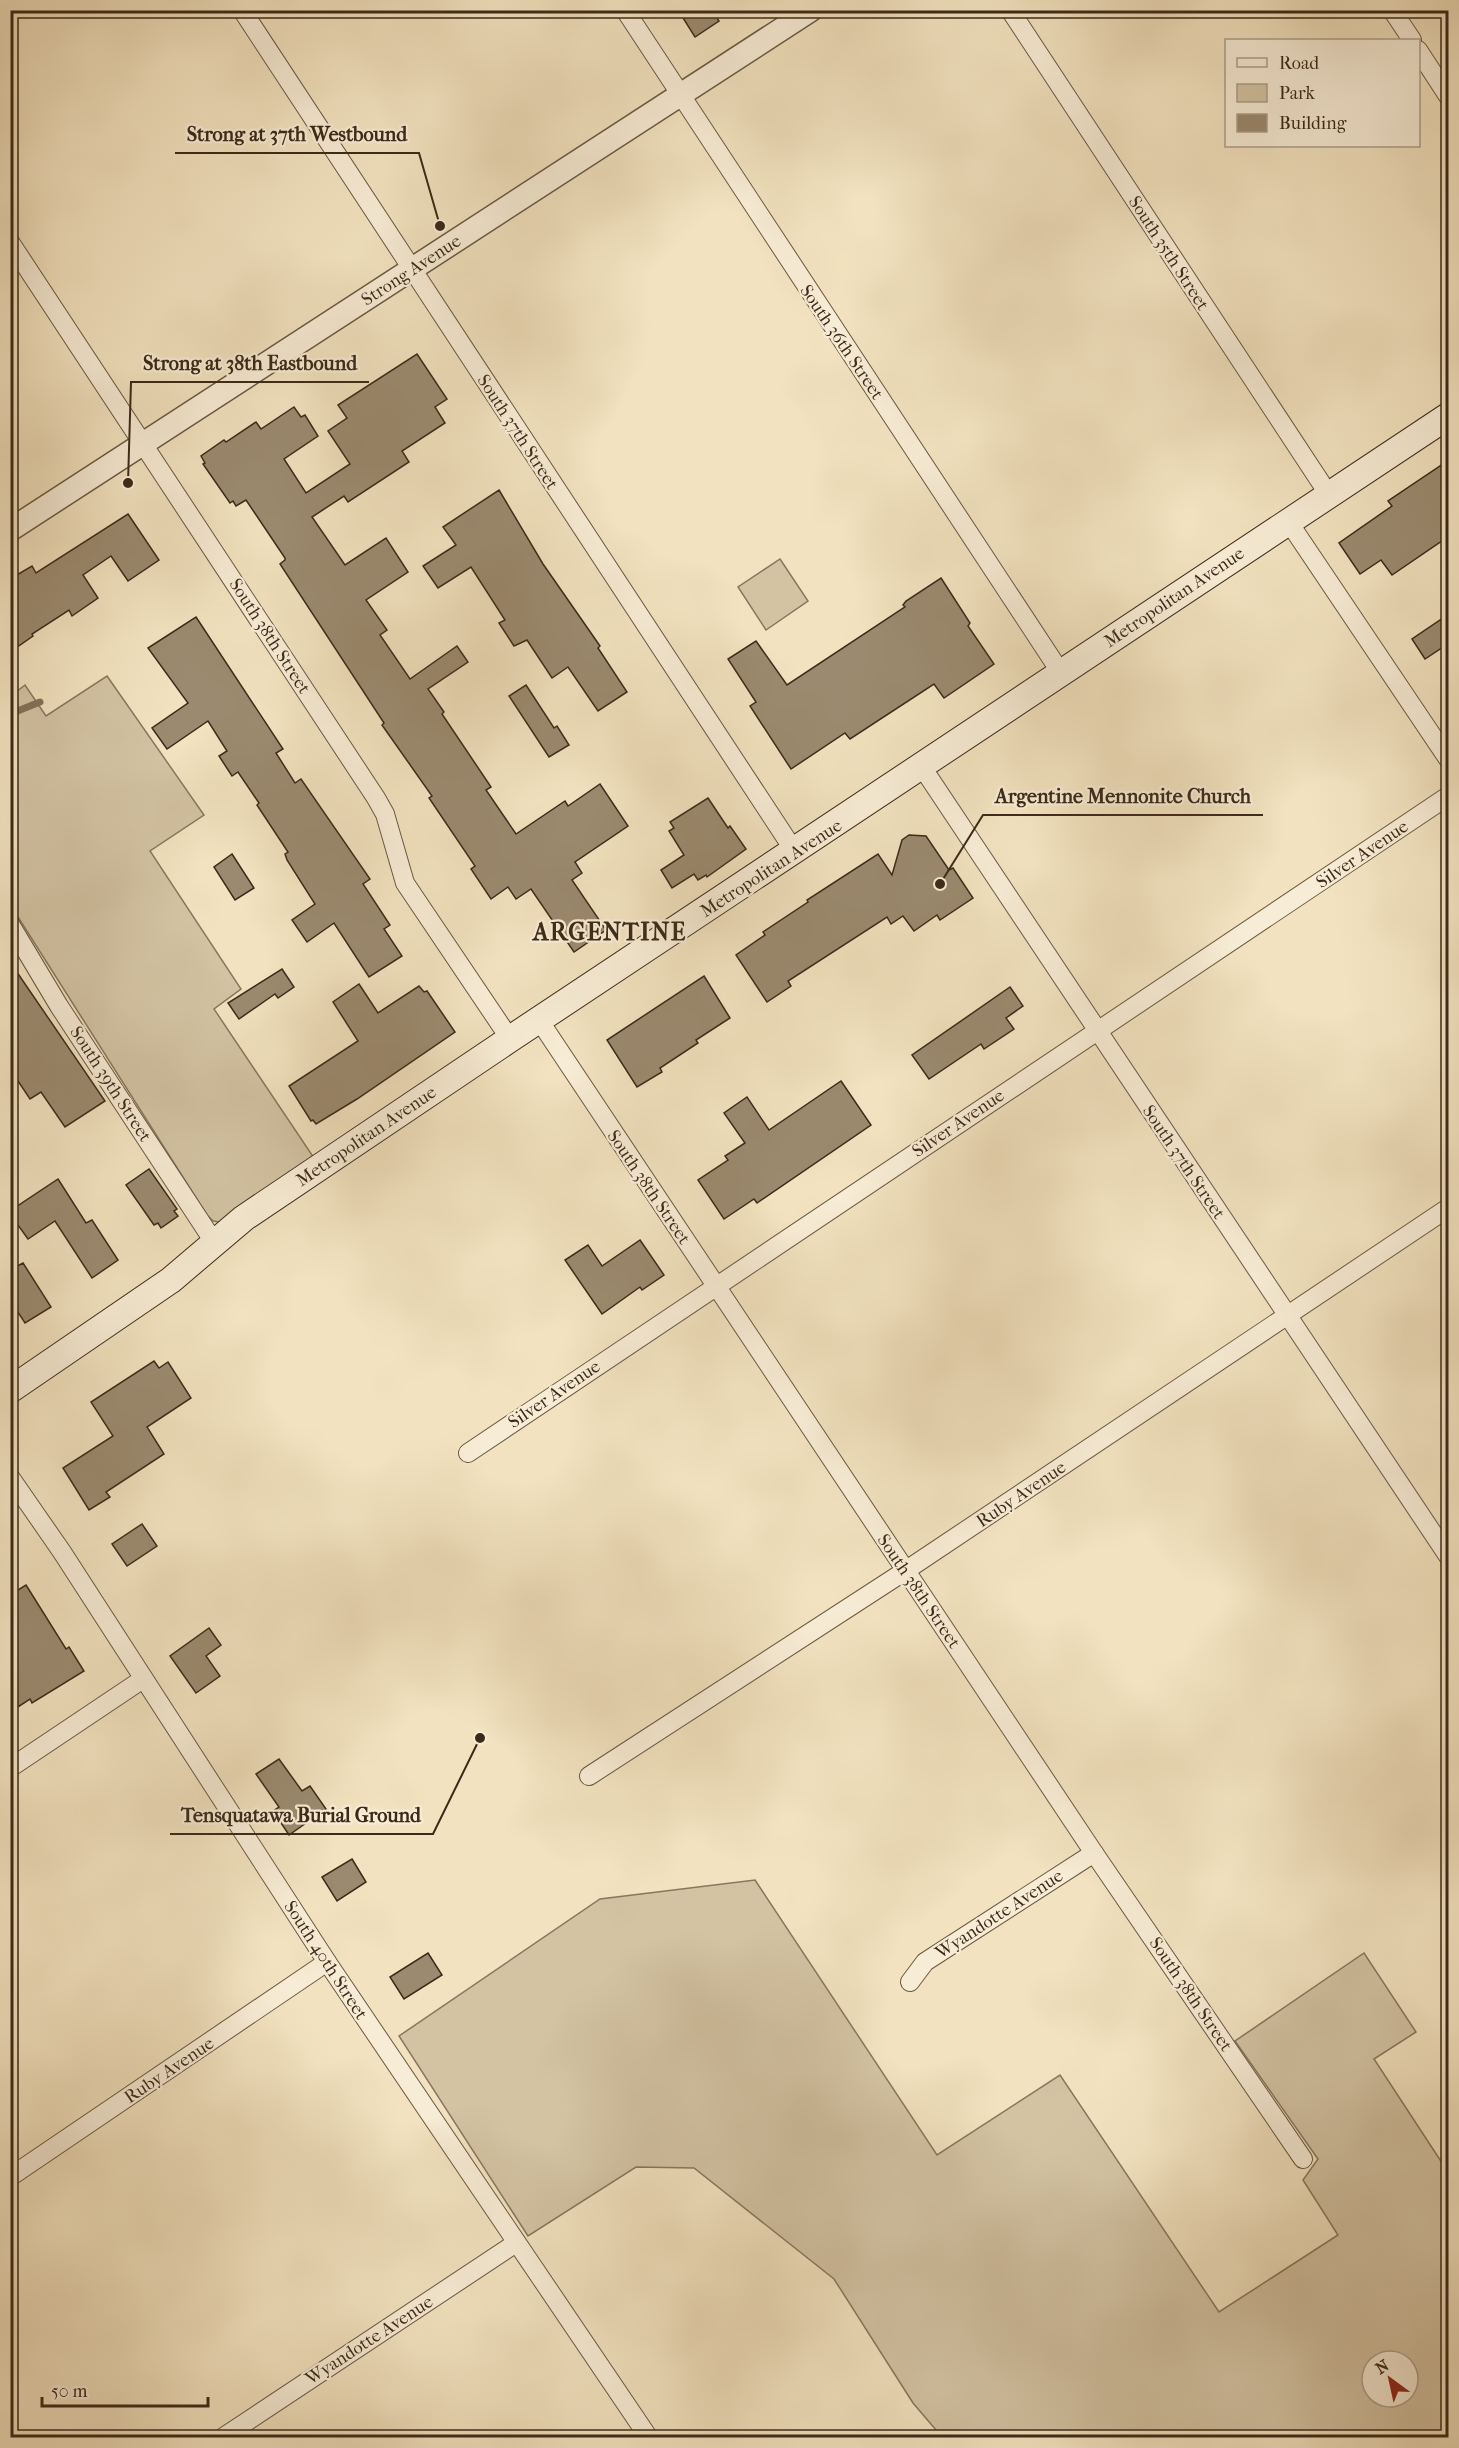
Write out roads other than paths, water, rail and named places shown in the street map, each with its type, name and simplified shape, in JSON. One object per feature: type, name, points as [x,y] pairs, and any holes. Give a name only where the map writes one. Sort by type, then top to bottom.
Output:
[{"type":"main road","name":"Metropolitan Avenue","points":[[10,1390],[171,1280],[244,1218],[1449,416]]},
{"type":"street","name":"South 37th Street","points":[[242,10],[795,852]]},
{"type":"street","name":"South 36th Street","points":[[625,10],[1061,673]]},
{"type":"street","name":"Strong Avenue","points":[[10,530],[811,10]]},
{"type":"street","name":"South 35th Street","points":[[1010,10],[1329,495]]},
{"type":"street","points":[[1392,10],[1411,39]]},
{"type":"street","points":[[1420,52],[1449,96]]},
{"type":"street","name":"South 38th Street","points":[[10,242],[376,798],[385,814],[405,883],[510,1039]]},
{"type":"street","points":[[1288,521],[1449,759]]},
{"type":"street","name":"South 37th Street","points":[[922,767],[1449,1556]]},
{"type":"street","name":"Silver Avenue","points":[[468,1453],[1449,796]]},
{"type":"street","name":"South 39th Street","points":[[10,924],[59,1006],[214,1242]]},
{"type":"street","name":"South 38th Street","points":[[539,1020],[1094,1853],[1303,2159]]},
{"type":"street","name":"Ruby Avenue","points":[[590,1776],[905,1571],[1449,1208]]},
{"type":"street","name":"South 40th Street","points":[[10,1477],[62,1552],[327,1962],[649,2438]]},
{"type":"street","points":[[10,1768],[143,1679]]},
{"type":"street","name":"Wyandotte Avenue","points":[[910,1982],[925,1962],[1094,1853]]},
{"type":"street","name":"Ruby Avenue","points":[[10,2177],[327,1962]]},
{"type":"street","name":"Wyandotte Avenue","points":[[222,2438],[516,2243]]},
{"type":"waterway","points":[[10,714],[40,702]]},
{"type":"place","name":"Strong at 37th Westbound","points":[[440,226]]},
{"type":"place","name":"Strong at 38th Eastbound","points":[[128,483]]},
{"type":"place","name":"Argentine Mennonite Church","points":[[940,884]]},
{"type":"place","name":"Tensquatawa Burial Ground","points":[[480,1738]]},
{"type":"district","name":"ARGENTINE","points":[[610,932]]}]
